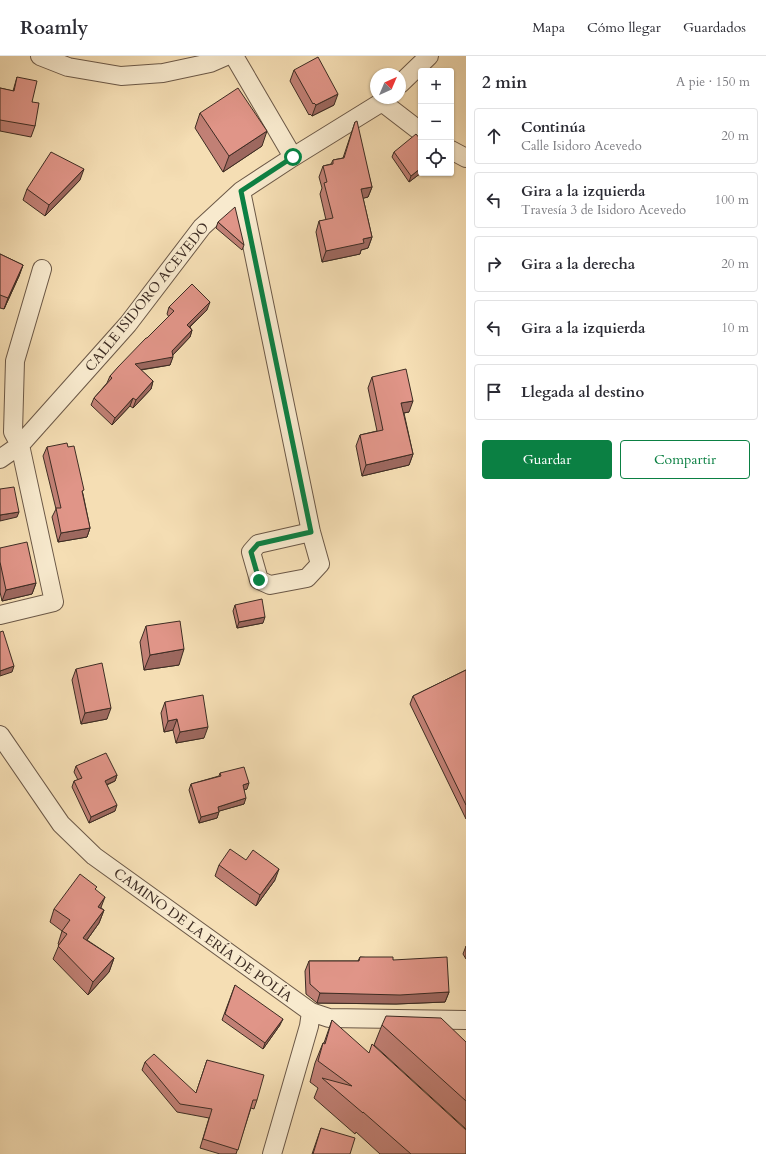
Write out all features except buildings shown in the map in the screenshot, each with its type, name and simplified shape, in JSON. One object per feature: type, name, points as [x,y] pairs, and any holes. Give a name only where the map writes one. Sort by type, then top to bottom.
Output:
[{"type":"street","points":[[40,56],[68,67],[120,76],[163,73],[210,62],[226,56]]},
{"type":"street","points":[[234,56],[293,157]]},
{"type":"street","points":[[406,78],[429,56]]},
{"type":"street","name":"CALLE ISIDORO ACEVEDO","points":[[0,459],[20,445],[128,324],[202,227],[241,191],[378,104]]},
{"type":"street","points":[[389,104],[418,129]]},
{"type":"street","points":[[454,152],[466,158]]},
{"type":"street","points":[[241,191],[311,532]]},
{"type":"street","points":[[0,615],[54,602],[20,445],[13,432],[15,362],[42,269]]},
{"type":"street","name":"CAMINO DE LA ERÍA DE POLÍA","points":[[0,735],[61,824],[94,856],[311,1012],[329,1018],[466,1020]]},
{"type":"street","points":[[272,1154],[309,1026],[311,1012]]},
{"type":"street","points":[[329,1018],[349,1037]]},
{"type":"route","points":[[259,580],[251,552],[258,544],[311,532],[241,191],[293,157]]}]
